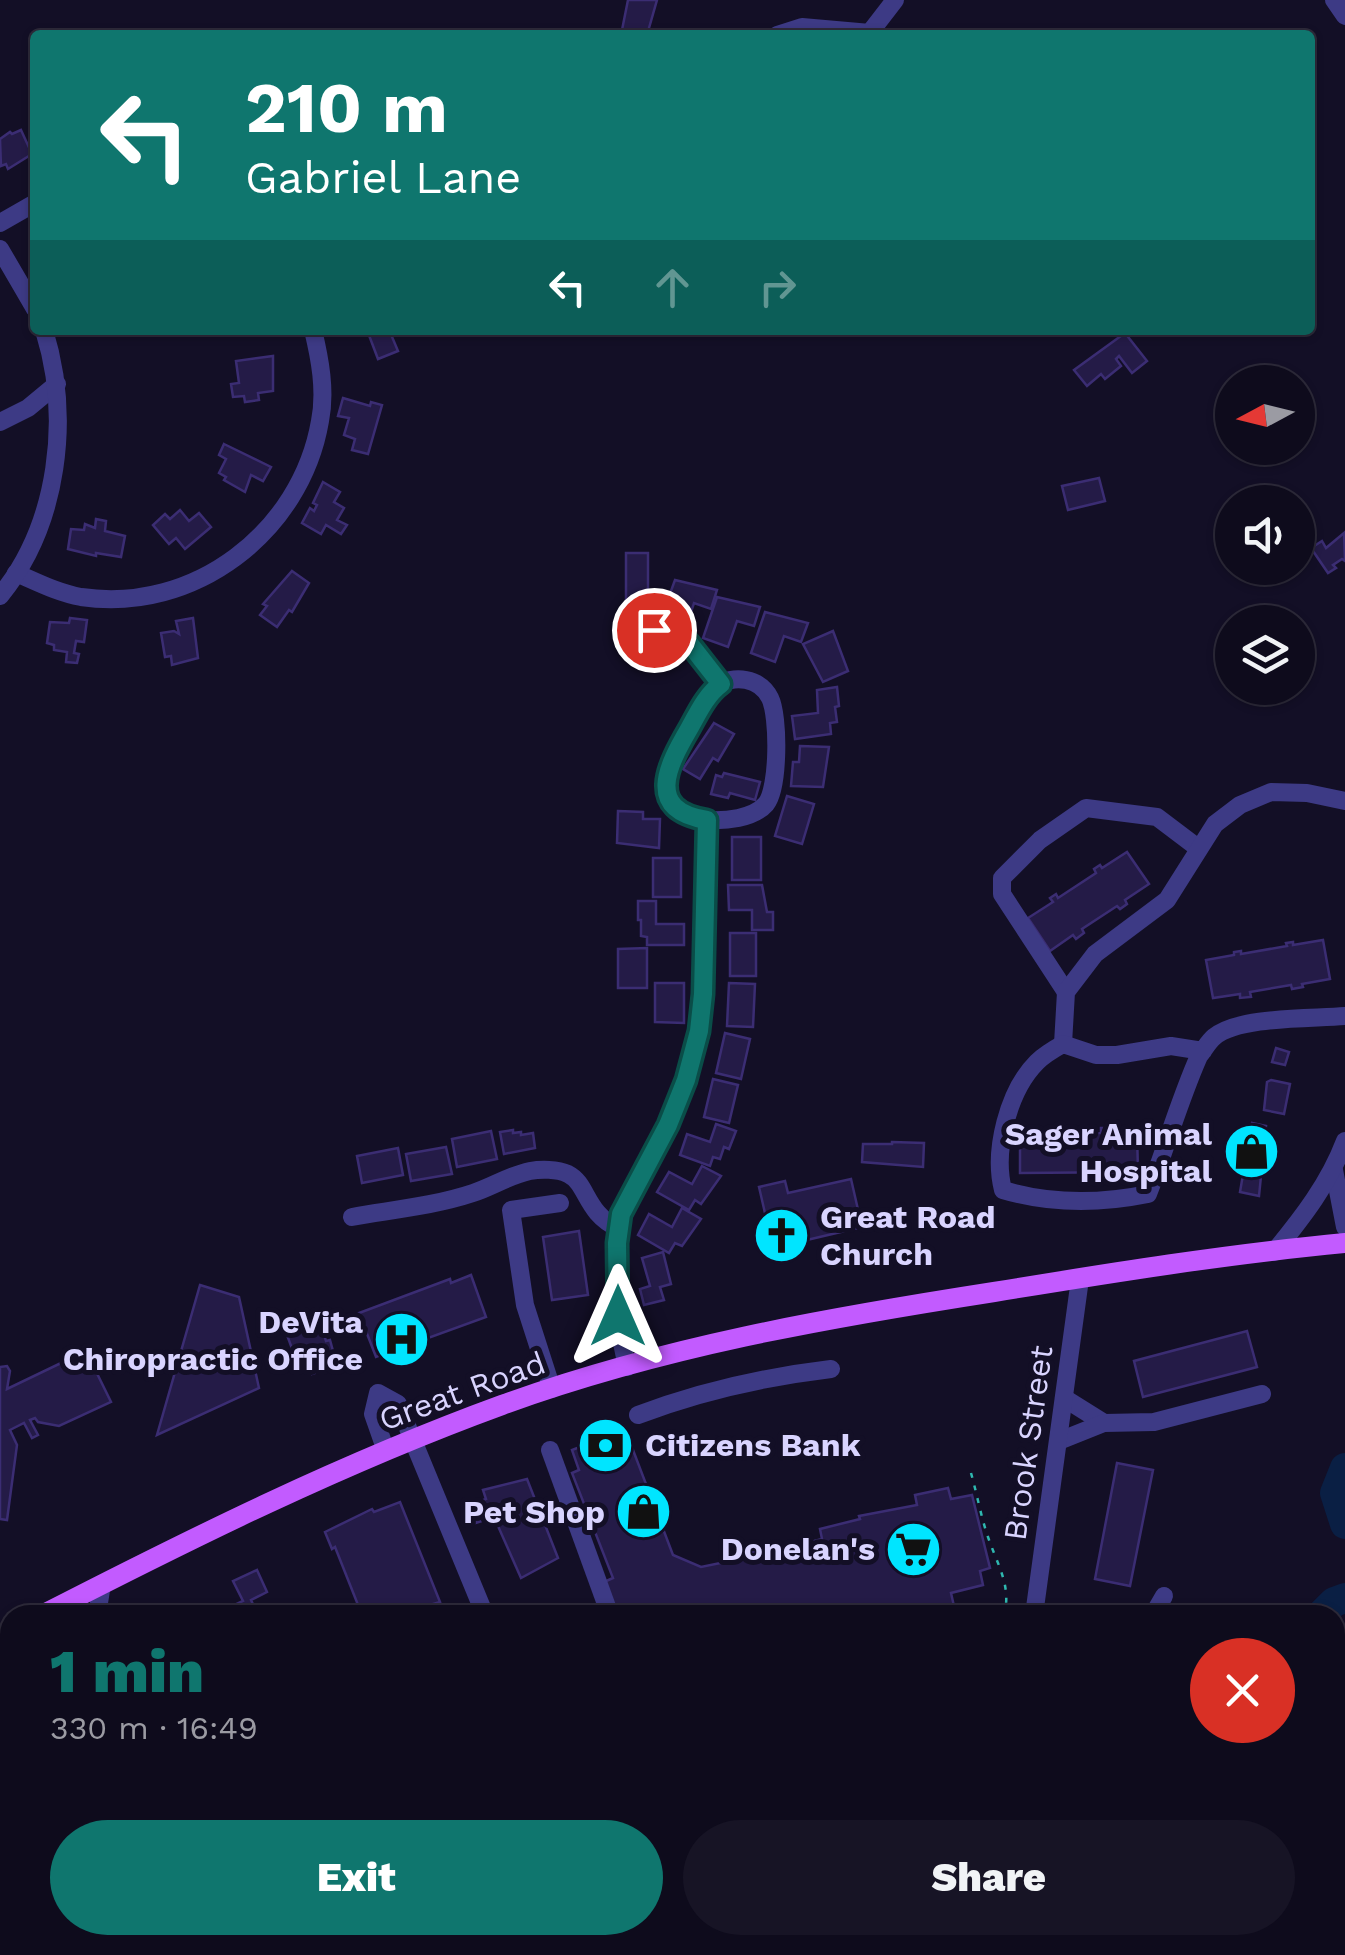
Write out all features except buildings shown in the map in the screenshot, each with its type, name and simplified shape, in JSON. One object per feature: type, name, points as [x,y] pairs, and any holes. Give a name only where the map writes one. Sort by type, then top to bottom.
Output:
[{"type":"main road","name":"Great Road","points":[[61,1605],[210,1528],[386,1451],[552,1389],[627,1367],[730,1338],[836,1317],[1345,1243]]},
{"type":"street","points":[[872,30],[895,0]]},
{"type":"street","points":[[1334,0],[1345,16]]},
{"type":"street","points":[[793,30],[831,30]]},
{"type":"street","points":[[0,223],[30,205]]},
{"type":"street","points":[[0,249],[30,300]]},
{"type":"street","points":[[0,596],[16,574],[42,512],[56,461],[58,384],[45,335]]},
{"type":"street","points":[[16,574],[81,597],[133,597],[189,584],[242,554],[288,504],[313,451],[321,418],[322,388],[314,335]]},
{"type":"street","points":[[0,422],[28,408],[58,384]]},
{"type":"street","points":[[642,617],[654,630],[689,643],[721,684]]},
{"type":"street","points":[[734,679],[748,680],[764,689],[774,709],[775,780],[769,799],[755,812],[707,820],[674,804],[666,789],[665,776],[670,760],[708,696],[721,684],[734,679]]},
{"type":"street","points":[[1063,1044],[1066,992],[1095,954],[1167,900],[1216,824],[1240,806],[1271,792],[1345,801]]},
{"type":"street","points":[[1066,992],[1002,894],[1002,878],[1040,840],[1086,808],[1157,817],[1198,848]]},
{"type":"street","points":[[627,1367],[618,1324],[618,1228],[626,1199],[661,1139],[680,1096],[699,1031],[707,820]]},
{"type":"street","points":[[1063,1044],[1035,1064],[1014,1101],[999,1153],[1003,1190],[1042,1201],[1115,1201],[1148,1194],[1181,1097],[1213,1038],[1230,1028],[1345,1016]]},
{"type":"street","points":[[1063,1044],[1096,1055],[1171,1046],[1203,1051]]},
{"type":"street","points":[[1274,1252],[1334,1170],[1345,1140]]},
{"type":"street","points":[[352,1217],[456,1198],[529,1171],[549,1170],[578,1181],[603,1222],[618,1228]]},
{"type":"street","points":[[1334,1170],[1345,1227]]},
{"type":"street","points":[[552,1389],[525,1305],[512,1210],[560,1203]]},
{"type":"street","name":"Brook Street","points":[[1035,1605],[1080,1279]]},
{"type":"street","points":[[638,1415],[694,1394],[831,1369]]},
{"type":"street","points":[[386,1451],[373,1414],[378,1394],[398,1404],[481,1605]]},
{"type":"street","points":[[1059,1441],[1104,1423],[1154,1422],[1262,1394]]},
{"type":"street","points":[[1064,1398],[1104,1423]]},
{"type":"street","points":[[550,1450],[606,1605]]},
{"type":"street","points":[[99,1605],[102,1584]]},
{"type":"street","points":[[1158,1605],[1164,1596]]},
{"type":"path","points":[[971,1474],[987,1535],[1003,1572],[1007,1605]]},
{"type":"waterway","points":[[1345,1468],[1335,1493],[1345,1524]]},
{"type":"waterway","points":[[1331,1605],[1345,1598]]},
{"type":"place","name":"Sager Animal Hospital","points":[[1251,1152]]},
{"type":"place","name":"Great Road Church","points":[[781,1235]]},
{"type":"place","name":"DeVita Chiropractic Office","points":[[402,1340]]},
{"type":"place","name":"Citizens Bank","points":[[606,1445]]},
{"type":"place","name":"Pet Shop","points":[[644,1512]]},
{"type":"place","name":"Donelan's","points":[[914,1549]]},
{"type":"route","points":[[618,1316],[619,1220],[680,1096],[699,1031],[703,994],[707,820],[674,804],[666,789],[665,776],[670,760],[708,696],[721,684],[689,643],[654,630]]}]
